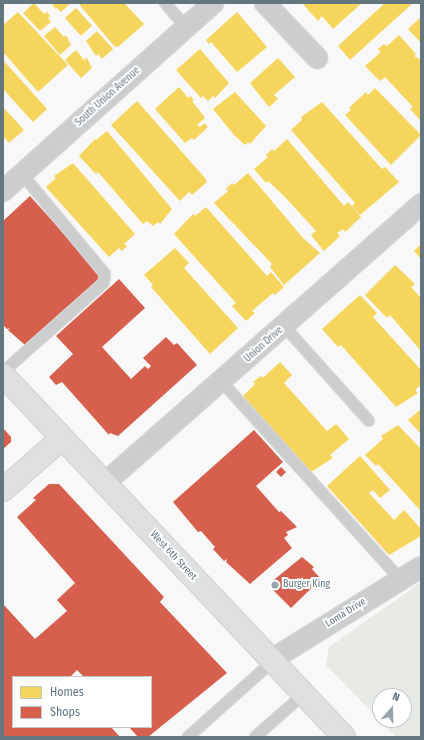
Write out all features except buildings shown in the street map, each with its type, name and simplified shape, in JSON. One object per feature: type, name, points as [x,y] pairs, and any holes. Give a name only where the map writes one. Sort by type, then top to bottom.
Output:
[{"type":"main road","name":"West 6th Street","points":[[3,375],[61,439],[344,737]]},
{"type":"main road","points":[[3,490],[61,439]]},
{"type":"street","name":"South Union Avenue","points":[[3,191],[212,3]]},
{"type":"street","points":[[266,3],[317,58]]},
{"type":"street","name":"Union Drive","points":[[105,484],[222,382],[421,204]]},
{"type":"street","name":"Loma Drive","points":[[272,661],[421,567]]},
{"type":"lane","points":[[165,3],[186,27]]},
{"type":"lane","points":[[3,372],[98,288],[104,282],[105,274],[22,174]]},
{"type":"lane","points":[[284,326],[369,421]]},
{"type":"lane","points":[[222,382],[400,580]]},
{"type":"lane","points":[[188,737],[272,661]]},
{"type":"lane","points":[[255,737],[304,694]]},
{"type":"shaded area","points":[[421,582],[421,737],[396,737],[387,728],[412,728],[412,688],[372,688],[372,712],[326,665],[329,647]]},
{"type":"place","name":"Burger King","points":[[275,585]]}]
